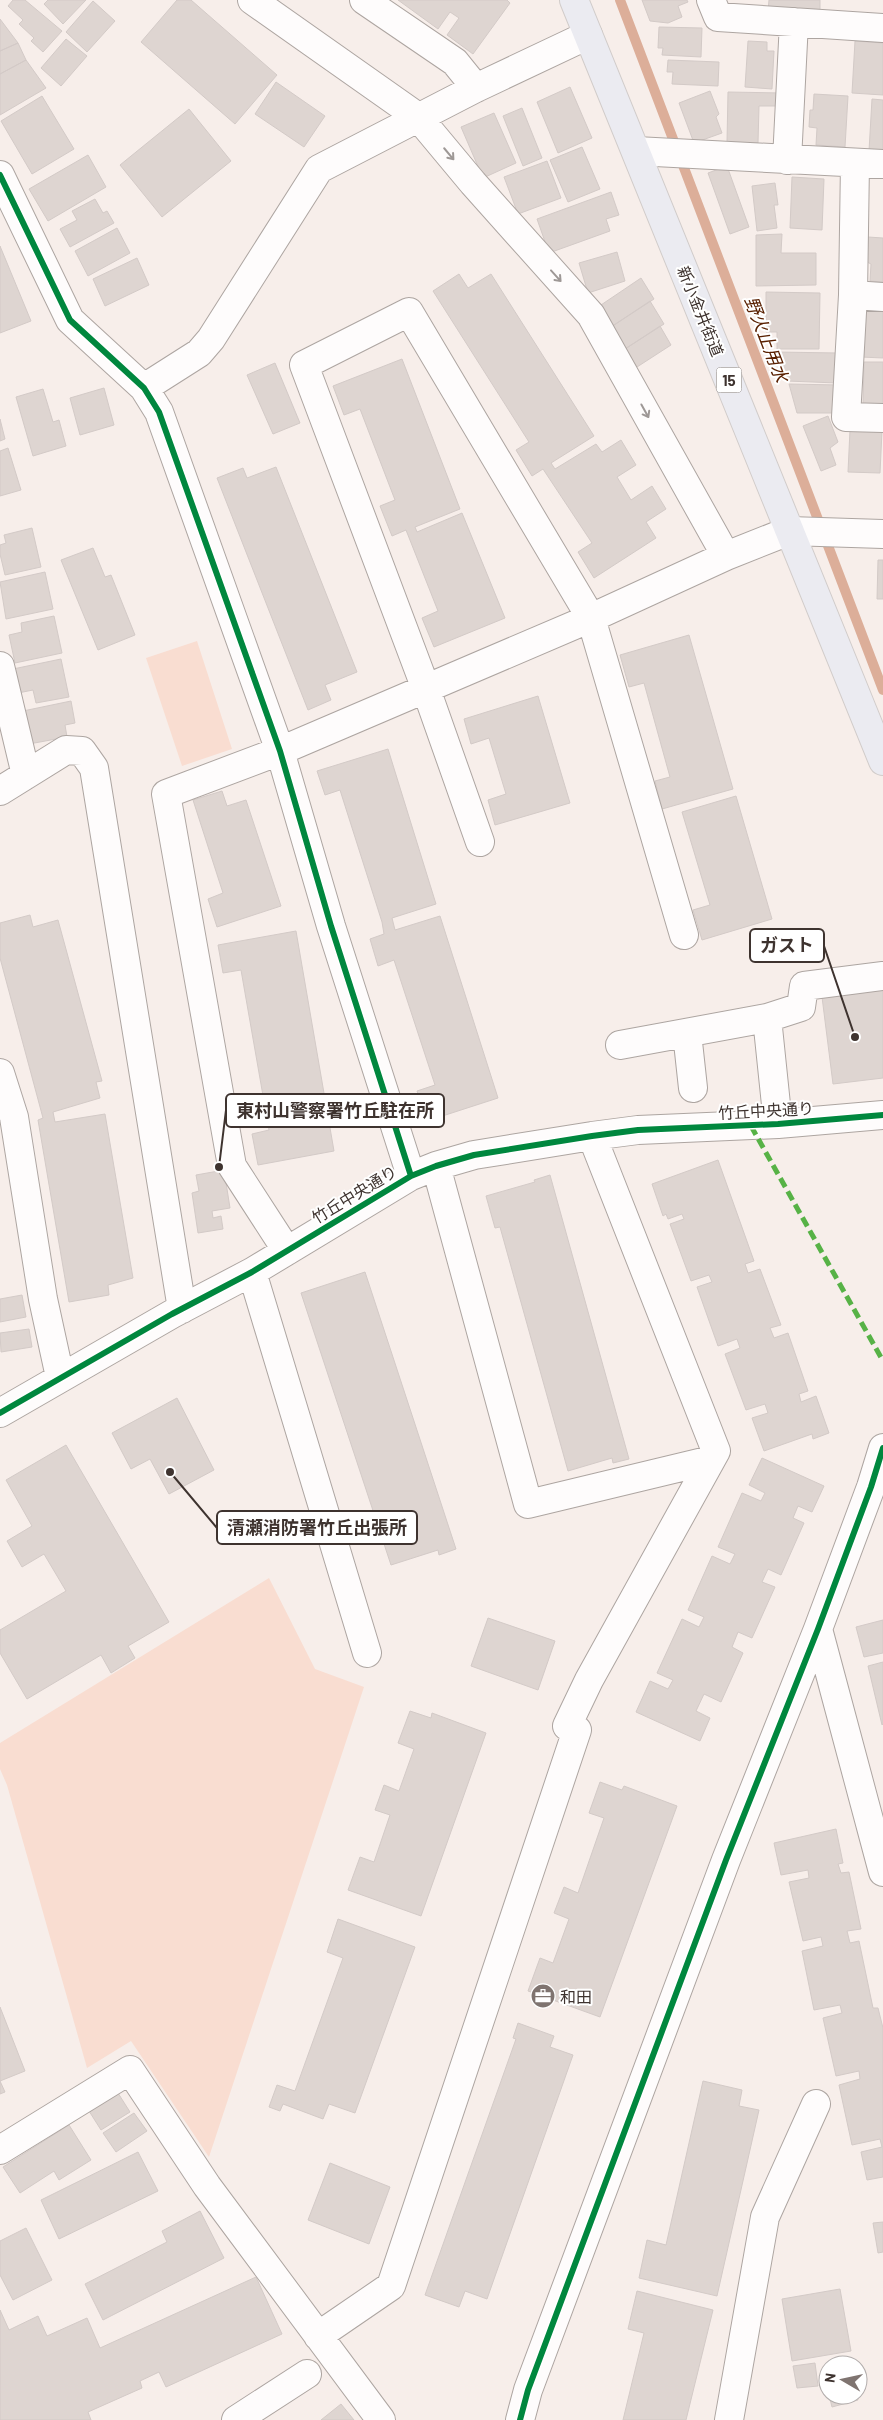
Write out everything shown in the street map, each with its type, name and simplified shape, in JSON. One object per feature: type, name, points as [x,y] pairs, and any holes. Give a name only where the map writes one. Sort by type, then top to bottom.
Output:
[{"type":"main road","name":"新小金井街道","points":[[574,0],[636,151],[814,532],[883,761]]},
{"type":"street","points":[[252,0],[418,117],[473,183],[591,315],[726,556]]},
{"type":"street","points":[[364,0],[455,62],[476,88]]},
{"type":"street","points":[[711,0],[718,16],[883,28]]},
{"type":"street","points":[[787,160],[794,22]]},
{"type":"street","points":[[144,388],[194,357],[211,339],[319,169],[476,88],[588,35]]},
{"type":"street","points":[[636,151],[883,164]]},
{"type":"street","points":[[855,163],[853,295],[846,417],[883,418]]},
{"type":"street","points":[[0,175],[70,320],[144,388],[159,412],[280,751],[331,926],[411,1176]]},
{"type":"street","points":[[853,295],[883,297]]},
{"type":"street","points":[[480,842],[426,689],[304,365],[409,312],[591,618],[684,935]]},
{"type":"street","points":[[287,1251],[232,1166],[166,794],[280,751],[426,689],[591,618],[726,556],[814,532],[883,534]]},
{"type":"street","points":[[0,666],[26,775]]},
{"type":"street","points":[[0,791],[66,750],[82,751],[94,768],[182,1309]]},
{"type":"street","points":[[620,1045],[766,1018],[801,1007],[804,986],[883,976]]},
{"type":"street","points":[[766,1018],[778,1124]]},
{"type":"street","points":[[687,1032],[693,1088]]},
{"type":"street","points":[[0,1073],[14,1117],[44,1299],[60,1377]]},
{"type":"street","name":"竹丘中央通り","points":[[0,1414],[60,1377],[252,1272],[411,1176],[436,1166],[474,1155],[638,1130],[778,1124],[883,1115]]},
{"type":"street","points":[[318,2336],[391,2286],[589,1680],[716,1451],[592,1136]]},
{"type":"street","points":[[436,1166],[528,1504],[711,1460]]},
{"type":"street","points":[[252,1272],[367,1653]]},
{"type":"street","points":[[520,2420],[528,2390],[722,1869],[818,1629],[871,1487],[883,1448]]},
{"type":"street","points":[[818,1629],[883,1872]]},
{"type":"street","points":[[0,2150],[130,2070],[207,2186],[381,2420]]},
{"type":"street","points":[[728,2420],[765,2217],[816,2104]]},
{"type":"street","points":[[236,2420],[307,2374]]},
{"type":"shaded area","points":[[197,641],[232,749],[182,766],[146,658]]},
{"type":"shaded area","points":[[269,1578],[315,1669],[364,1687],[209,2157],[131,2041],[87,2068],[7,1785],[0,1769],[0,1743]]},
{"type":"building","points":[[13,0],[25,0],[62,31],[43,52],[31,41],[34,38],[19,24],[23,20],[8,6]]},
{"type":"building","points":[[48,0],[86,0],[63,24],[44,4]]},
{"type":"building","points":[[177,0],[191,0],[277,75],[235,124],[141,42]]},
{"type":"building","points":[[398,0],[507,0],[510,3],[473,54],[447,35],[459,18],[450,12],[438,29]]},
{"type":"building","points":[[642,0],[687,0],[688,2],[678,6],[682,17],[668,23],[650,21]]},
{"type":"building","points":[[769,0],[820,0],[820,12],[768,11]]},
{"type":"building","points":[[93,1],[115,21],[87,52],[66,32]]},
{"type":"building","points":[[0,19],[18,43],[0,51]]},
{"type":"building","points":[[659,27],[702,28],[701,57],[662,55],[663,48],[658,48]]},
{"type":"building","points":[[66,39],[87,56],[61,86],[41,68]]},
{"type":"building","points":[[748,41],[767,42],[767,51],[774,51],[772,89],[745,87]]},
{"type":"building","points":[[855,41],[883,43],[883,95],[852,93]]},
{"type":"building","points":[[18,43],[26,60],[0,74],[0,51]]},
{"type":"building","points":[[26,60],[46,88],[0,115],[0,74]]},
{"type":"building","points":[[668,60],[719,62],[718,86],[672,84],[673,72],[667,72]]},
{"type":"building","points":[[276,82],[325,116],[304,147],[255,114]]},
{"type":"building","points":[[570,87],[592,138],[558,153],[537,102]]},
{"type":"building","points":[[710,91],[719,114],[716,117],[722,133],[694,143],[679,103]]},
{"type":"building","points":[[728,92],[782,93],[782,106],[759,106],[758,143],[727,142]]},
{"type":"building","points":[[814,94],[848,96],[845,147],[816,145],[817,128],[809,127],[810,110],[813,110]]},
{"type":"building","points":[[42,96],[74,149],[32,174],[1,121]]},
{"type":"building","points":[[872,99],[883,100],[883,152],[869,151]]},
{"type":"building","points":[[522,108],[542,158],[523,166],[503,116]]},
{"type":"building","points":[[189,109],[231,161],[162,217],[120,165]]},
{"type":"building","points":[[494,113],[516,163],[483,178],[461,127]]},
{"type":"building","points":[[582,147],[600,189],[568,202],[550,160]]},
{"type":"building","points":[[88,155],[106,187],[48,221],[29,189]]},
{"type":"building","points":[[547,161],[561,198],[518,214],[504,177]]},
{"type":"building","points":[[727,166],[749,227],[730,234],[708,173]]},
{"type":"building","points":[[792,177],[824,179],[822,230],[790,228]]},
{"type":"building","points":[[775,183],[778,205],[774,205],[777,228],[757,231],[752,186]]},
{"type":"building","points":[[611,192],[619,215],[606,219],[610,231],[549,253],[537,219]]},
{"type":"building","points":[[95,199],[103,213],[107,211],[114,223],[70,247],[60,229],[77,220],[72,211]]},
{"type":"building","points":[[117,228],[130,253],[88,276],[75,251]]},
{"type":"building","points":[[782,234],[781,253],[816,253],[816,285],[756,286],[756,235]]},
{"type":"building","points":[[868,237],[883,238],[883,282],[870,281],[871,264],[867,262]]},
{"type":"building","points":[[0,246],[31,321],[0,333]]},
{"type":"building","points":[[617,252],[625,281],[588,293],[579,263]]},
{"type":"building","points":[[137,258],[149,285],[105,306],[93,279]]},
{"type":"building","points":[[459,274],[468,288],[491,274],[594,436],[551,463],[555,469],[596,444],[602,452],[621,440],[636,465],[617,477],[631,500],[652,486],[666,509],[646,522],[656,538],[594,578],[578,552],[592,543],[543,469],[532,476],[516,450],[529,442],[433,291]]},
{"type":"building","points":[[641,278],[654,299],[611,327],[598,307]]},
{"type":"building","points":[[766,292],[820,293],[819,349],[777,349],[777,332],[766,332]]},
{"type":"building","points":[[650,301],[664,324],[625,349],[611,327]]},
{"type":"building","points":[[863,310],[883,311],[883,358],[861,357]]},
{"type":"building","points":[[660,326],[671,345],[637,367],[625,349]]},
{"type":"building","points":[[776,352],[838,353],[837,383],[787,381]]},
{"type":"building","points":[[402,359],[460,509],[415,527],[417,532],[462,513],[505,618],[434,647],[422,618],[438,611],[406,530],[392,536],[380,506],[395,500],[360,409],[344,415],[333,386]]},
{"type":"building","points":[[864,362],[883,362],[883,405],[863,404]]},
{"type":"building","points":[[275,363],[300,423],[273,434],[247,375]]},
{"type":"building","points":[[789,384],[839,385],[838,413],[797,413]]},
{"type":"building","points":[[104,388],[114,425],[80,435],[70,398]]},
{"type":"building","points":[[43,389],[53,422],[59,420],[66,446],[33,456],[16,397]]},
{"type":"building","points":[[828,416],[838,442],[830,448],[836,465],[821,471],[803,426]]},
{"type":"building","points":[[0,419],[5,439],[0,441]]},
{"type":"building","points":[[850,430],[882,431],[880,473],[848,472]]},
{"type":"building","points":[[8,448],[21,490],[0,496],[0,451]]},
{"type":"building","points":[[276,467],[357,672],[325,685],[331,700],[308,710],[217,478],[243,468],[247,478]]},
{"type":"building","points":[[32,528],[41,567],[5,575],[0,554],[0,545],[6,543],[4,535]]},
{"type":"building","points":[[93,548],[105,577],[111,575],[135,635],[98,650],[61,560]]},
{"type":"building","points":[[878,560],[883,560],[883,599],[877,599]]},
{"type":"building","points":[[45,572],[53,609],[6,619],[0,582]]},
{"type":"building","points":[[54,616],[62,653],[15,663],[9,635],[22,632],[21,623]]},
{"type":"building","points":[[689,635],[733,789],[662,809],[655,781],[670,777],[644,683],[629,687],[620,655]]},
{"type":"building","points":[[61,659],[69,697],[36,703],[33,690],[18,693],[13,669]]},
{"type":"building","points":[[538,696],[570,803],[495,825],[488,800],[506,794],[489,738],[471,744],[464,719]]},
{"type":"building","points":[[71,701],[75,723],[65,725],[67,737],[29,744],[23,711]]},
{"type":"building","points":[[388,749],[436,904],[392,918],[395,930],[440,916],[498,1098],[427,1121],[417,1091],[435,1085],[394,960],[378,966],[370,939],[384,934],[382,922],[340,790],[325,795],[317,771]]},
{"type":"building","points":[[222,791],[227,806],[246,800],[281,906],[217,927],[208,899],[223,893],[193,800]]},
{"type":"building","points":[[736,796],[772,919],[702,940],[693,910],[710,905],[682,812]]},
{"type":"building","points":[[30,915],[33,927],[58,920],[102,1081],[96,1082],[100,1098],[53,1112],[55,1122],[105,1114],[133,1278],[108,1285],[109,1295],[69,1302],[38,1120],[43,1118],[0,958],[0,923]]},
{"type":"building","points":[[296,931],[334,1151],[258,1165],[252,1134],[269,1130],[241,970],[223,973],[218,945]]},
{"type":"building","points":[[883,989],[883,1078],[833,1084],[822,997]]},
{"type":"building","points":[[718,1160],[754,1261],[745,1264],[748,1273],[760,1269],[781,1325],[770,1328],[774,1338],[788,1333],[808,1391],[799,1394],[801,1402],[816,1396],[829,1433],[813,1439],[812,1434],[764,1451],[752,1418],[768,1413],[765,1404],[746,1410],[725,1354],[740,1348],[737,1339],[718,1346],[697,1287],[712,1282],[709,1275],[691,1281],[670,1224],[684,1219],[682,1214],[668,1219],[666,1214],[663,1216],[652,1184]]},
{"type":"building","points":[[224,1170],[230,1208],[212,1211],[213,1218],[221,1216],[223,1229],[198,1233],[192,1193],[199,1191],[196,1175]]},
{"type":"building","points":[[550,1175],[629,1459],[613,1463],[612,1458],[568,1471],[500,1227],[495,1228],[486,1196],[535,1182],[534,1180]]},
{"type":"building","points":[[365,1272],[456,1549],[439,1555],[438,1550],[391,1565],[301,1293]]},
{"type":"building","points":[[22,1295],[26,1317],[0,1322],[0,1299]]},
{"type":"building","points":[[29,1329],[32,1347],[1,1352],[0,1333]]},
{"type":"building","points":[[177,1398],[214,1470],[169,1494],[150,1459],[131,1469],[112,1433]]},
{"type":"building","points":[[66,1445],[169,1622],[128,1646],[135,1658],[111,1673],[101,1655],[27,1699],[0,1653],[0,1630],[66,1591],[44,1554],[22,1567],[7,1541],[32,1526],[6,1480]]},
{"type":"building","points":[[762,1458],[824,1486],[812,1512],[798,1506],[793,1518],[804,1523],[781,1575],[768,1569],[762,1582],[775,1587],[752,1638],[738,1632],[732,1647],[743,1653],[721,1702],[704,1694],[696,1711],[710,1718],[700,1741],[636,1712],[650,1681],[668,1689],[673,1680],[657,1673],[682,1619],[699,1627],[704,1617],[688,1610],[712,1556],[730,1564],[735,1554],[718,1547],[742,1493],[761,1501],[765,1493],[749,1485]]},
{"type":"building","points":[[488,1618],[555,1641],[538,1690],[471,1666]]},
{"type":"building","points":[[883,1620],[883,1653],[864,1657],[856,1627]]},
{"type":"building","points":[[883,1662],[883,1724],[882,1725],[868,1666]]},
{"type":"building","points":[[410,1711],[431,1718],[432,1713],[486,1733],[421,1916],[348,1890],[360,1857],[374,1862],[390,1815],[375,1810],[384,1785],[399,1791],[414,1749],[398,1743]]},
{"type":"building","points":[[600,1782],[622,1790],[624,1786],[677,1806],[600,2017],[528,1991],[540,1958],[553,1963],[569,1919],[554,1913],[564,1887],[578,1893],[604,1818],[589,1813]]},
{"type":"building","points":[[836,1829],[843,1863],[838,1864],[841,1873],[849,1872],[861,1929],[847,1931],[850,1943],[859,1941],[873,2008],[878,2008],[883,2028],[883,2177],[867,2180],[861,2152],[882,2147],[880,2139],[852,2145],[839,2085],[860,2079],[859,2071],[836,2076],[823,2018],[842,2013],[840,2005],[814,2010],[802,1951],[823,1946],[821,1937],[803,1941],[789,1882],[809,1878],[808,1870],[781,1875],[774,1843]]},
{"type":"building","points":[[338,1919],[415,1947],[355,2113],[329,2104],[323,2119],[283,2104],[280,2111],[269,2107],[277,2085],[295,2091],[343,1958],[327,1952]]},
{"type":"building","points":[[0,2007],[25,2071],[0,2081]]},
{"type":"building","points":[[518,2023],[554,2036],[550,2047],[573,2055],[487,2299],[465,2291],[459,2307],[425,2295],[516,2039],[513,2038]]},
{"type":"building","points":[[0,2081],[5,2092],[0,2094]]},
{"type":"building","points":[[703,2081],[742,2090],[739,2106],[759,2110],[717,2296],[639,2278],[647,2240],[666,2245]]},
{"type":"building","points":[[118,2093],[130,2112],[101,2130],[89,2111]]},
{"type":"building","points":[[134,2113],[147,2131],[116,2152],[103,2133]]},
{"type":"building","points":[[69,2125],[91,2160],[59,2180],[54,2171],[20,2193],[3,2167]]},
{"type":"building","points":[[138,2152],[158,2191],[59,2239],[41,2200]]},
{"type":"building","points":[[330,2163],[390,2187],[369,2244],[308,2220]]},
{"type":"building","points":[[200,2211],[224,2258],[103,2320],[85,2284],[167,2242],[162,2231]]},
{"type":"building","points":[[883,2222],[883,2252],[878,2253],[873,2223]]},
{"type":"building","points":[[26,2228],[52,2280],[13,2300],[0,2275],[0,2241]]},
{"type":"building","points":[[256,2277],[282,2334],[166,2387],[159,2372],[140,2381],[142,2388],[88,2412],[91,2420],[0,2420],[0,2310],[9,2330],[38,2316],[47,2336],[87,2318],[100,2348]]},
{"type":"building","points":[[840,2289],[851,2351],[818,2355],[818,2357],[792,2361],[782,2299]]},
{"type":"building","points":[[637,2291],[713,2310],[686,2420],[623,2420],[644,2333],[628,2329]]},
{"type":"building","points":[[815,2363],[818,2386],[797,2388],[793,2366]]},
{"type":"building","points":[[341,2404],[354,2420],[321,2420]]},
{"type":"waterway","name":"野火止用水","points":[[620,0],[883,690]]},
{"type":"marked path","points":[[751,1126],[883,1361]]},
{"type":"cycle path","points":[[0,175],[70,320],[144,388],[159,412],[280,751],[331,926],[411,1176]]},
{"type":"cycle path","points":[[0,1413],[172,1314],[252,1272],[411,1176],[436,1166],[474,1155],[638,1130],[778,1124],[883,1115]]},
{"type":"cycle path","points":[[520,2420],[528,2390],[726,1860],[818,1629],[871,1487],[883,1448]]},
{"type":"place","name":"ガスト","points":[[855,1037]]},
{"type":"place","name":"東村山警察署竹丘駐在所","points":[[219,1167]]},
{"type":"place","name":"清瀬消防署竹丘出張所","points":[[170,1472]]},
{"type":"place","name":"和田","points":[[543,1996]]}]
